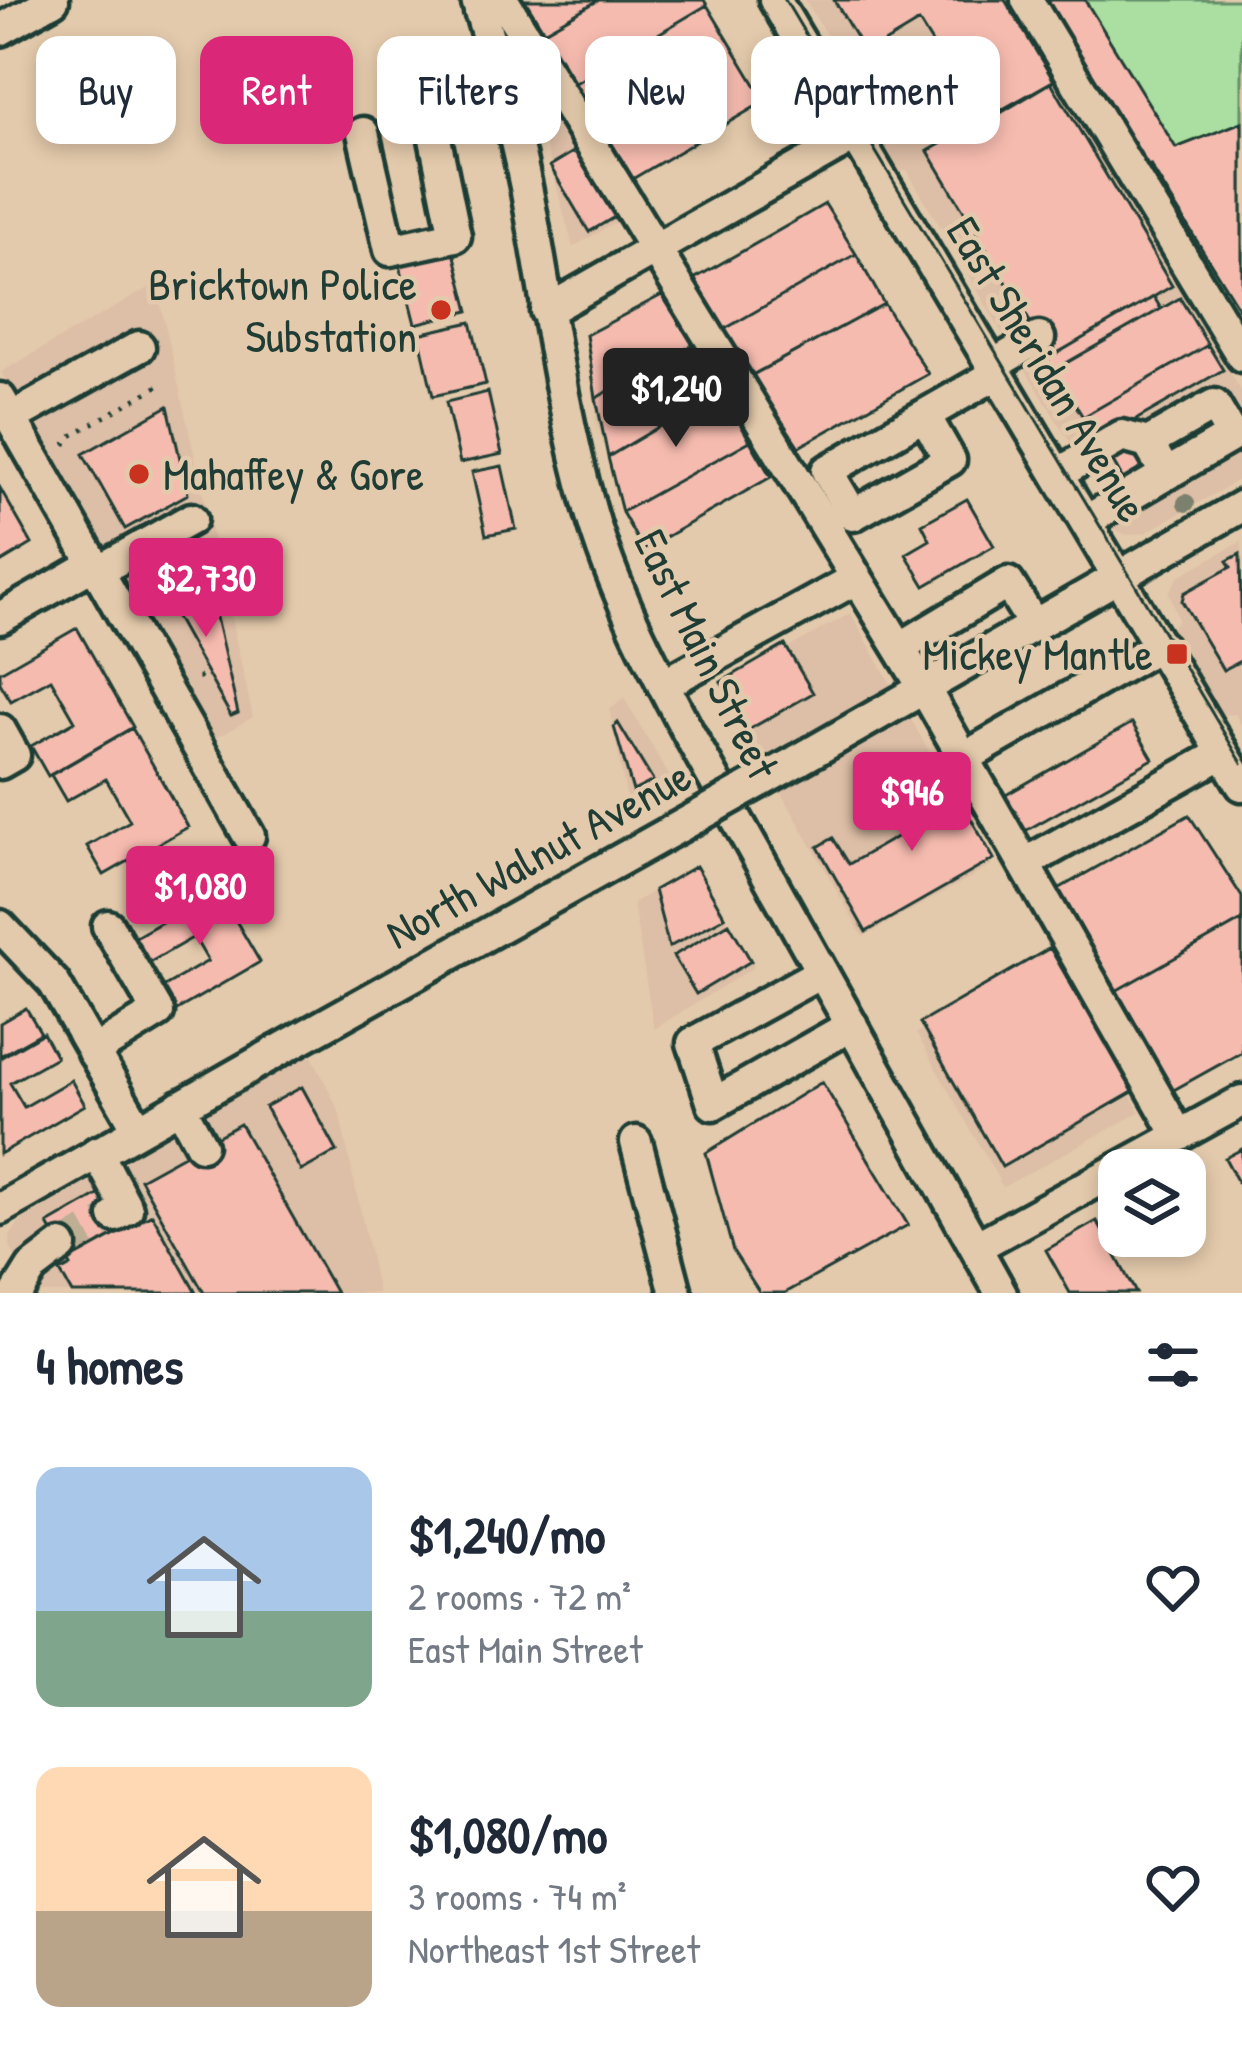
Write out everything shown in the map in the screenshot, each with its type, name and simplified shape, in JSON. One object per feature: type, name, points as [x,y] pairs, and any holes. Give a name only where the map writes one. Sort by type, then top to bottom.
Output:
[{"type":"street","points":[[0,30],[53,0]]},
{"type":"street","name":"East Sheridan Avenue","points":[[775,0],[797,36]]},
{"type":"street","points":[[1028,0],[1242,356]]},
{"type":"street","points":[[478,6],[506,5],[924,688],[1179,1136]]},
{"type":"street","name":"East Main Street","points":[[478,6],[506,95],[526,186],[564,412],[591,514],[616,582],[663,685],[1001,1293]]},
{"type":"street","points":[[362,133],[390,250],[455,236],[436,144]]},
{"type":"street","points":[[546,311],[840,144]]},
{"type":"street","name":"East Sheridan Avenue","points":[[861,144],[1242,785]]},
{"type":"street","points":[[925,416],[1039,337]]},
{"type":"street","points":[[139,347],[6,408],[249,836]]},
{"type":"street","points":[[1086,521],[1232,436],[1214,405],[1148,443]]},
{"type":"street","points":[[1058,474],[1122,436],[1148,443],[1166,473]]},
{"type":"street","name":"North Walnut Avenue","points":[[0,1209],[1242,506]]},
{"type":"street","points":[[0,618],[190,519]]},
{"type":"street","points":[[663,685],[856,578]]},
{"type":"street","points":[[899,648],[1008,584],[1034,625]]},
{"type":"street","points":[[964,758],[1160,645]]},
{"type":"street","points":[[0,730],[14,755],[0,763]]},
{"type":"street","points":[[1024,864],[1223,753]]},
{"type":"street","points":[[0,926],[54,983],[139,1129]]},
{"type":"street","points":[[93,1052],[158,1012],[108,926]]},
{"type":"street","points":[[822,972],[692,1043],[713,1104],[852,1025]]},
{"type":"street","points":[[976,1247],[1242,1101]]},
{"type":"street","points":[[179,1106],[201,1145]]},
{"type":"street","points":[[636,1142],[676,1293]]},
{"type":"street","points":[[97,1152],[131,1207]]},
{"type":"street","points":[[0,1261],[17,1292],[32,1268],[61,1246]]},
{"type":"path","points":[[64,445],[73,435],[158,386]]},
{"type":"path","points":[[198,679],[207,673]]},
{"type":"shaded area","points":[[805,0],[1006,0],[1242,392],[1242,478],[1145,533],[1127,535],[1112,528],[1107,522],[1116,516],[907,170],[895,172],[879,144],[1000,144],[1000,36],[827,36]]},
{"type":"shaded area","points":[[561,112],[626,217],[573,247],[545,144],[561,144]]},
{"type":"shaded area","points":[[156,284],[253,717],[210,741],[1,372]]},
{"type":"shaded area","points":[[1242,541],[1242,726],[1235,714],[1225,715],[1212,705],[1176,644],[1172,628],[1178,620],[1169,592],[1179,576]]},
{"type":"shaded area","points":[[851,613],[993,865],[863,937],[721,685]]},
{"type":"shaded area","points":[[624,698],[671,779],[628,805],[610,710]]},
{"type":"shaded area","points":[[696,866],[754,967],[654,1029],[633,903]]},
{"type":"shaded area","points":[[1049,958],[1140,1112],[1003,1187],[916,1033]]},
{"type":"shaded area","points":[[311,1054],[339,1111],[378,1293],[35,1293],[10,1247],[19,1222]]},
{"type":"green space","points":[[1043,0],[1242,0],[1242,314]]},
{"type":"building","points":[[525,0],[599,0],[544,31]]},
{"type":"building","points":[[599,0],[704,0],[707,5],[655,36],[585,36],[585,77],[572,85],[561,67],[561,36],[540,33]]},
{"type":"building","points":[[834,0],[1005,0],[1054,81],[1000,113],[1000,36],[928,36],[919,22],[896,36],[855,36]]},
{"type":"building","points":[[1043,0],[1085,0],[1176,148],[1242,122],[1242,314],[1150,165],[1144,169]]},
{"type":"building","points":[[707,5],[726,36],[655,36]]},
{"type":"building","points":[[727,38],[751,78],[751,109],[727,123]]},
{"type":"building","points":[[585,77],[585,107],[572,85]]},
{"type":"building","points":[[1051,82],[1172,286],[1051,357],[928,151],[940,144],[1000,144],[1000,111]]},
{"type":"building","points":[[607,144],[692,144],[629,181]]},
{"type":"building","points":[[580,148],[628,209],[589,232],[550,166]]},
{"type":"building","points":[[825,204],[856,254],[723,330],[692,280]]},
{"type":"building","points":[[454,252],[469,311],[415,324],[400,265]]},
{"type":"building","points":[[856,254],[884,304],[749,377],[723,330]]},
{"type":"building","points":[[662,295],[693,345],[596,398],[586,335]]},
{"type":"building","points":[[1154,297],[1161,309],[1054,370],[1047,359]]},
{"type":"building","points":[[1180,298],[1208,345],[1083,417],[1054,370]]},
{"type":"building","points":[[884,304],[928,374],[799,447],[752,375]]},
{"type":"building","points":[[471,322],[486,384],[433,396],[419,334]]},
{"type":"building","points":[[693,345],[721,390],[608,457],[596,398]]},
{"type":"building","points":[[1208,345],[1223,370],[1097,442],[1083,417]]},
{"type":"building","points":[[721,390],[750,441],[622,512],[608,457]]},
{"type":"building","points":[[488,392],[502,454],[460,463],[446,402]]},
{"type":"building","name":"Mahaffey & Gore","points":[[168,406],[188,494],[125,529],[83,454]]},
{"type":"building","points":[[750,441],[771,477],[643,550],[622,512]]},
{"type":"building","points":[[1134,441],[1153,474],[1128,488],[1109,455]]},
{"type":"building","points":[[502,466],[516,529],[486,535],[472,472]]},
{"type":"building","points":[[0,488],[32,544],[0,563]]},
{"type":"building","points":[[967,499],[994,546],[925,586],[906,554],[930,540],[922,524]]},
{"type":"building","points":[[1240,554],[1242,660],[1223,670],[1182,601],[1184,593],[1231,567],[1227,561]]},
{"type":"building","points":[[208,583],[238,713],[231,716],[169,605]]},
{"type":"building","points":[[77,628],[133,727],[48,776],[31,746],[75,721],[51,679],[11,701],[0,683],[0,672]]},
{"type":"building","points":[[785,645],[813,693],[748,730],[721,682]]},
{"type":"building","points":[[618,723],[653,781],[633,791],[614,727]]},
{"type":"building","points":[[1132,723],[1153,759],[1018,835],[997,800]]},
{"type":"building","points":[[132,728],[188,827],[104,875],[87,846],[130,821],[106,779],[66,801],[51,775]]},
{"type":"building","points":[[943,770],[994,859],[866,932],[818,847],[833,838],[849,864],[907,831],[889,800]]},
{"type":"building","points":[[1189,815],[1242,897],[1242,920],[1112,993],[1053,892]]},
{"type":"building","points":[[696,866],[725,917],[669,947],[654,890]]},
{"type":"building","points":[[218,890],[260,962],[175,1011],[161,988],[208,961],[194,937],[147,964],[132,939]]},
{"type":"building","points":[[1242,920],[1242,1052],[1170,1092],[1112,993]]},
{"type":"building","points":[[729,923],[751,961],[696,994],[673,956]]},
{"type":"building","points":[[1050,948],[1138,1089],[1002,1167],[920,1023]]},
{"type":"building","points":[[26,1008],[41,1033],[0,1056],[0,1023]]},
{"type":"building","points":[[43,1033],[56,1057],[10,1083],[24,1107],[71,1080],[85,1105],[0,1154],[0,1058]]},
{"type":"building","points":[[822,1082],[908,1225],[785,1293],[760,1293],[733,1251],[706,1153]]},
{"type":"building","points":[[302,1087],[337,1151],[301,1171],[265,1107]]},
{"type":"building","points":[[240,1124],[336,1293],[204,1293],[140,1179]]},
{"type":"building","points":[[1242,1149],[1242,1190],[1225,1158]]},
{"type":"building","points":[[102,1193],[123,1231],[68,1261],[48,1224]]},
{"type":"building","points":[[152,1214],[196,1293],[72,1293],[60,1272],[71,1266],[68,1261]]},
{"type":"building","points":[[1097,1221],[1098,1257],[1116,1257],[1136,1293],[1070,1293],[1046,1250]]},
{"type":"tunnel","points":[[61,1246],[115,1216]]},
{"type":"tram line","points":[[785,0],[1242,763]]},
{"type":"place","name":"Bricktown Police Substation","points":[[441,310]]},
{"type":"place","name":"Mahaffey & Gore","points":[[139,474]]},
{"type":"place","name":"Mickey Mantle","points":[[1177,654]]}]
